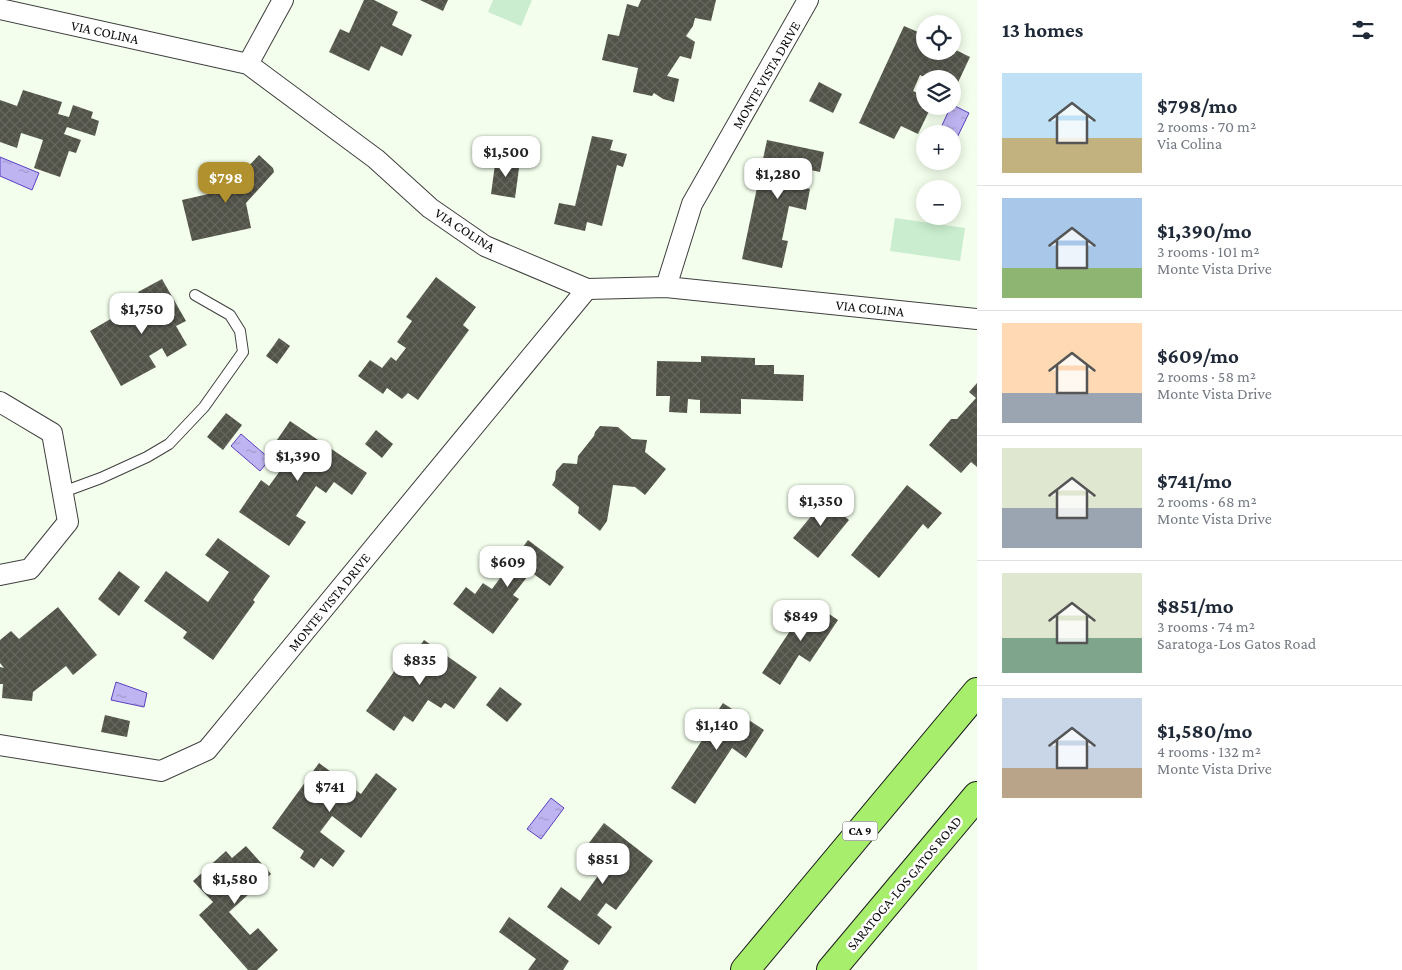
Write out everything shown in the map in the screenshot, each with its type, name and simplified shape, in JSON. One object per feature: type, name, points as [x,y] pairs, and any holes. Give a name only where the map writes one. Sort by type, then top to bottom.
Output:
[{"type":"main road","name":"CA 9","points":[[745,970],[977,692]]},
{"type":"main road","name":"SARATOGA-LOS GATOS ROAD","points":[[831,970],[977,796]]},
{"type":"street","points":[[248,64],[283,0]]},
{"type":"street","name":"MONTE VISTA DRIVE","points":[[666,287],[692,204],[808,0]]},
{"type":"street","name":"VIA COLINA","points":[[0,9],[248,64],[376,159],[430,208],[485,246],[587,289],[666,287],[977,319]]},
{"type":"street","name":"MONTE VISTA DRIVE","points":[[0,745],[161,771],[208,750],[587,289]]},
{"type":"street","points":[[0,402],[52,433],[68,522],[30,570],[0,575]]},
{"type":"lane","points":[[62,492],[147,457],[168,444],[204,407],[228,376],[243,352],[240,331],[230,315],[195,295]]},
{"type":"green space","points":[[493,0],[532,0],[521,26],[488,12]]},
{"type":"green space","points":[[895,218],[916,221],[916,225],[944,225],[965,228],[960,261],[890,251]]},
{"type":"water","points":[[961,109],[969,113],[961,130],[961,125],[942,125],[947,115],[961,115]]},
{"type":"water","points":[[0,157],[39,173],[32,190],[0,176]]},
{"type":"water","points":[[241,434],[270,459],[260,471],[231,446]]},
{"type":"water","points":[[116,682],[147,693],[144,707],[111,700]]},
{"type":"water","points":[[551,798],[564,808],[541,839],[527,829]]},
{"type":"building","points":[[364,0],[374,0],[398,12],[392,25],[412,35],[402,56],[381,46],[369,71],[329,52],[340,29],[349,33]]},
{"type":"building","points":[[420,0],[448,0],[443,11]]},
{"type":"building","points":[[641,0],[716,0],[711,21],[695,18],[693,26],[686,36],[695,42],[691,59],[680,56],[667,76],[679,79],[674,102],[663,99],[654,93],[652,96],[633,92],[638,68],[602,60],[608,34],[619,36],[627,4],[638,7]]},
{"type":"building","points":[[904,26],[916,31],[916,60],[961,60],[961,52],[970,57],[961,76],[961,70],[916,70],[916,84],[913,91],[916,92],[916,115],[927,115],[922,125],[916,125],[916,133],[901,126],[894,139],[859,123]]},
{"type":"building","points":[[819,82],[842,94],[833,113],[809,101]]},
{"type":"building","points":[[23,90],[62,102],[58,114],[69,117],[73,105],[93,112],[91,118],[99,121],[95,136],[67,127],[64,134],[81,140],[76,153],[69,151],[60,177],[34,168],[43,140],[21,133],[17,148],[0,142],[0,100],[17,106]]},
{"type":"building","points":[[592,136],[613,140],[610,150],[627,154],[623,167],[617,165],[602,226],[587,222],[585,231],[554,224],[559,203],[575,206]]},
{"type":"building","points":[[767,140],[824,152],[820,172],[806,169],[802,187],[810,189],[806,210],[789,206],[782,240],[788,241],[782,268],[742,259]]},
{"type":"building","points":[[259,155],[273,168],[274,172],[246,203],[251,228],[192,241],[182,200],[226,190]]},
{"type":"building","points":[[496,157],[520,161],[515,198],[491,194]]},
{"type":"building","points":[[436,277],[476,307],[463,325],[469,330],[418,400],[408,393],[402,399],[387,388],[383,394],[358,376],[370,360],[382,368],[391,357],[396,361],[406,348],[397,342],[412,321],[406,317]]},
{"type":"building","points":[[162,279],[186,321],[176,326],[187,345],[167,357],[162,348],[149,356],[156,367],[121,386],[90,331],[119,314],[124,324],[149,310],[138,292]]},
{"type":"building","points":[[279,338],[290,346],[277,364],[266,356]]},
{"type":"building","points":[[701,356],[755,358],[755,365],[774,365],[774,374],[804,375],[803,401],[741,399],[741,414],[700,413],[700,400],[688,399],[687,413],[669,412],[670,396],[656,396],[657,361],[701,362]]},
{"type":"building","points":[[977,383],[977,467],[971,462],[961,473],[929,445],[951,419],[957,419],[976,398],[969,392]]},
{"type":"building","points":[[226,413],[242,425],[223,450],[207,437]]},
{"type":"building","points":[[290,421],[367,473],[352,495],[334,482],[326,493],[316,486],[296,516],[306,522],[289,546],[239,512],[261,480],[269,486],[285,464],[268,453]]},
{"type":"building","points":[[600,426],[618,427],[632,439],[647,440],[645,452],[666,469],[645,495],[635,487],[613,485],[607,521],[600,531],[578,513],[579,507],[552,485],[555,480],[556,471],[563,463],[577,464],[578,456]]},
{"type":"building","points":[[376,430],[393,444],[382,458],[365,444]]},
{"type":"building","points":[[907,485],[942,513],[928,529],[923,524],[879,578],[851,555]]},
{"type":"building","points":[[817,494],[849,520],[818,558],[793,538],[813,514],[806,508]]},
{"type":"building","points":[[218,538],[270,576],[253,600],[255,602],[213,660],[183,638],[187,632],[144,601],[166,571],[208,602],[229,572],[205,555]]},
{"type":"building","points":[[528,540],[564,567],[550,586],[531,572],[513,595],[519,599],[493,634],[453,604],[466,587],[475,594],[483,583],[492,589]]},
{"type":"building","points":[[119,571],[140,587],[119,616],[98,599]]},
{"type":"building","points":[[810,601],[838,620],[810,662],[799,655],[780,685],[762,673]]},
{"type":"building","points":[[58,607],[97,655],[73,675],[66,666],[33,692],[32,701],[2,698],[3,684],[0,684],[0,667],[4,668],[0,663],[0,640],[11,631],[19,639]]},
{"type":"building","points":[[424,640],[477,677],[454,709],[445,703],[441,708],[428,700],[413,722],[404,716],[394,731],[366,711],[398,666],[393,662],[402,650],[412,657]]},
{"type":"building","points":[[500,687],[522,704],[507,722],[486,705]]},
{"type":"building","points":[[723,703],[764,730],[746,758],[732,748],[695,804],[671,788],[712,725],[709,724]]},
{"type":"building","points":[[105,715],[130,721],[127,737],[101,732]]},
{"type":"building","points":[[319,763],[361,794],[376,773],[397,789],[361,838],[332,816],[320,832],[345,851],[333,867],[321,858],[314,868],[300,858],[304,851],[272,828]]},
{"type":"building","points":[[604,823],[653,861],[616,910],[606,903],[597,915],[612,927],[599,945],[547,907],[561,887],[580,901],[610,859],[589,843]]},
{"type":"building","points":[[246,846],[271,874],[229,912],[250,935],[258,928],[278,950],[257,970],[248,970],[199,915],[213,902],[193,881],[226,851],[232,858]]},
{"type":"building","points":[[509,917],[569,961],[563,970],[528,970],[536,959],[499,932]]}]
